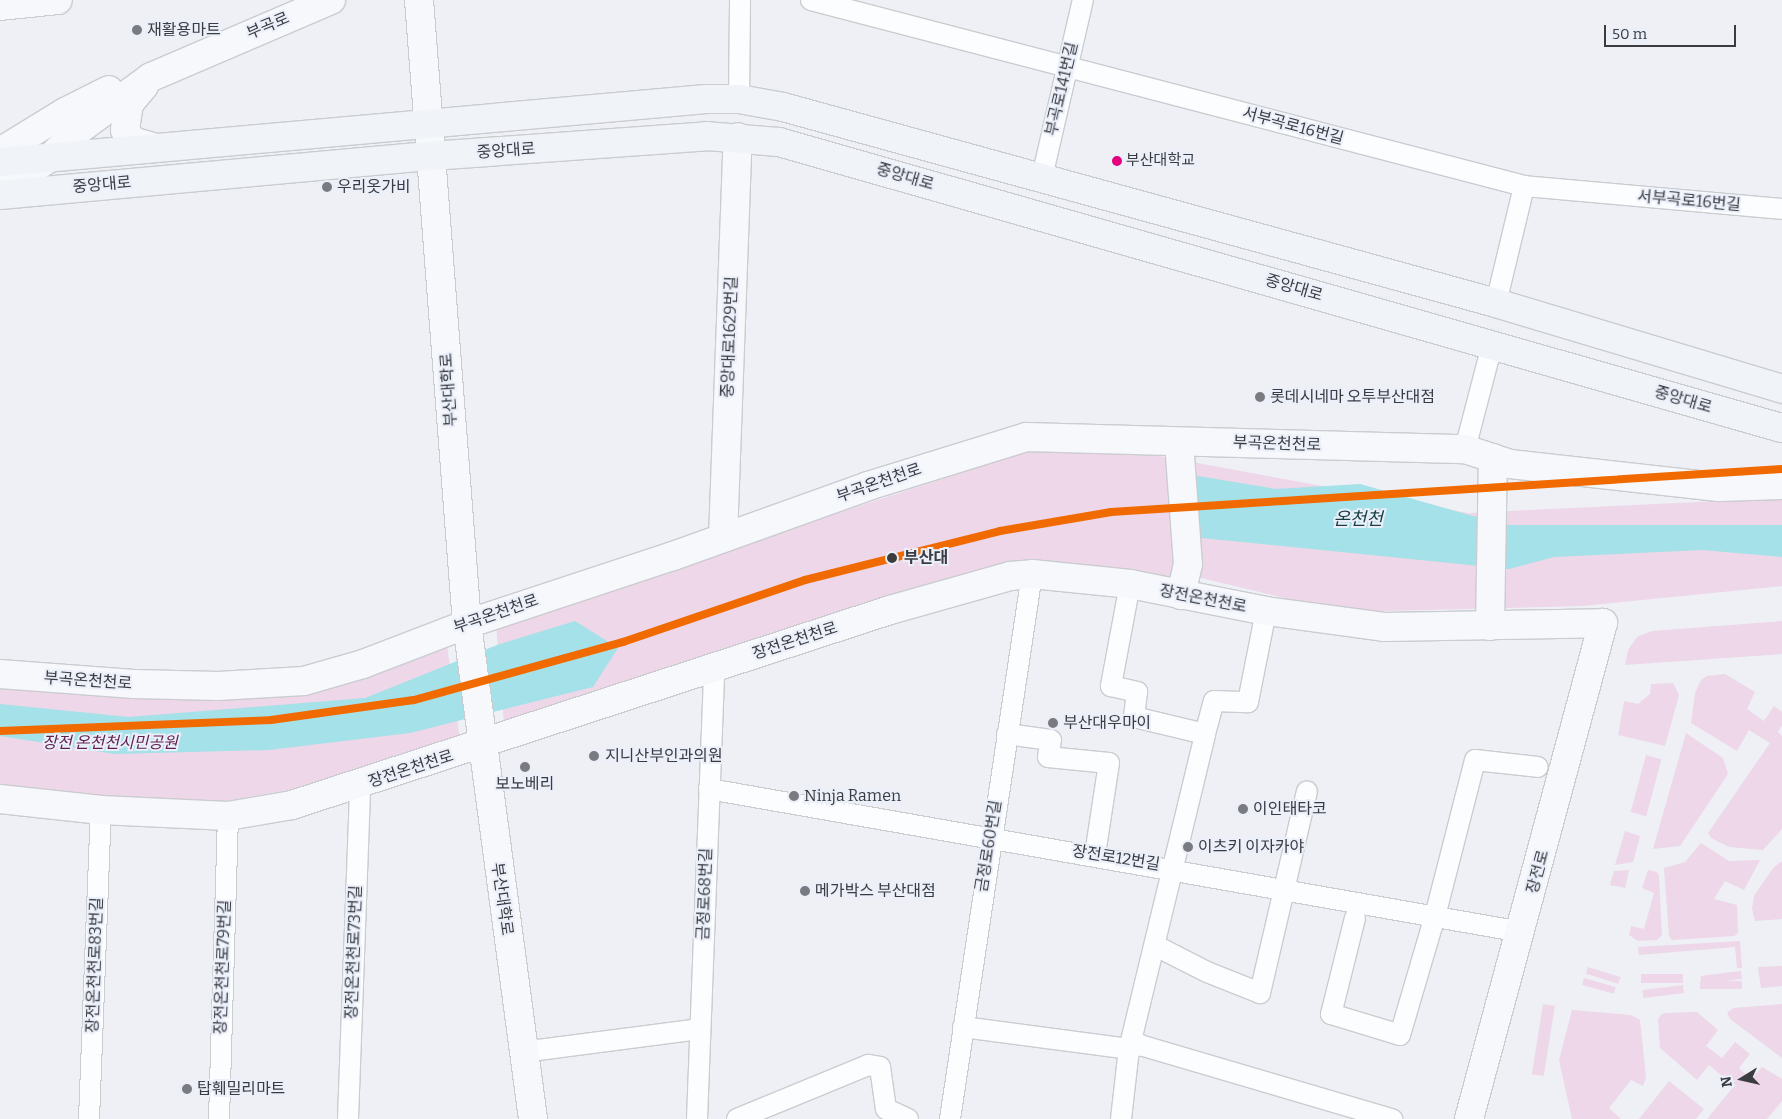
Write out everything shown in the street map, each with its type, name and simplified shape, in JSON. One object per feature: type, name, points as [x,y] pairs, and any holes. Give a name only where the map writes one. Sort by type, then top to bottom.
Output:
[{"type":"main road","points":[[0,6],[58,0]]},
{"type":"main road","name":"부곡로","points":[[0,152],[105,92],[152,77],[331,0]]},
{"type":"main road","name":"부산대학로","points":[[419,0],[466,624],[533,1119]]},
{"type":"main road","points":[[152,77],[129,104],[125,130],[132,141],[156,148]]},
{"type":"main road","name":"부곡로","points":[[0,193],[51,157],[76,132],[152,77]]},
{"type":"main road","name":"중앙대로","points":[[0,162],[706,99],[739,99],[783,107],[1496,303],[1782,389]]},
{"type":"main road","name":"중앙대로","points":[[0,193],[431,156],[707,136],[738,136],[779,142],[1782,428]]},
{"type":"main road","name":"중앙대로1629번길","points":[[723,538],[738,136]]},
{"type":"main road","name":"부곡온천천로","points":[[0,674],[134,684],[218,686],[304,681],[363,664],[466,624],[723,538],[868,486],[1026,438],[1179,449],[1465,449],[1492,464],[1510,464],[1719,487],[1776,485]]},
{"type":"main road","points":[[1179,449],[1188,564],[1181,595]]},
{"type":"main road","points":[[1490,616],[1492,464]]},
{"type":"main road","name":"장전온천천로","points":[[0,799],[101,810],[228,816],[292,805],[481,746],[890,610],[1010,576],[1032,574],[1130,584],[1266,611],[1384,627],[1490,616],[1603,623]]},
{"type":"main road","name":"장전로","points":[[1470,1119],[1522,932],[1603,623]]},
{"type":"street","points":[[739,99],[740,0]]},
{"type":"street","name":"서부곡로16번길","points":[[811,0],[1524,186],[1782,209]]},
{"type":"street","name":"부곡로141번길","points":[[1042,177],[1083,0]]},
{"type":"street","points":[[1496,303],[1524,186]]},
{"type":"street","points":[[1465,449],[1492,345]]},
{"type":"street","name":"금정로60번길","points":[[950,1119],[990,837],[1032,574]]},
{"type":"street","points":[[1130,584],[1111,686],[1137,692],[1134,717],[1204,734]]},
{"type":"street","points":[[1121,1119],[1129,1049],[1156,946],[1204,734],[1214,701],[1248,702],[1266,611]]},
{"type":"street","name":"금정로68번길","points":[[697,1119],[714,669]]},
{"type":"street","points":[[1007,734],[1051,740],[1048,758],[1109,763],[1095,855]]},
{"type":"street","points":[[1355,918],[1331,1014],[1400,1035],[1435,916],[1475,760],[1538,767]]},
{"type":"street","name":"장전온천천로73번길","points":[[348,1119],[360,785]]},
{"type":"street","name":"장전로12번길","points":[[709,789],[1174,868],[1522,932]]},
{"type":"street","points":[[1156,946],[1207,972],[1260,993],[1307,791]]},
{"type":"street","name":"장전온천천로83번길","points":[[89,1119],[101,810]]},
{"type":"street","name":"장전온천천로79번길","points":[[218,1119],[228,816]]},
{"type":"street","points":[[963,1027],[1129,1049],[1140,1045],[1392,1119]]},
{"type":"street","points":[[523,1052],[699,1029]]},
{"type":"street","points":[[736,1119],[868,1065],[880,1067],[886,1109],[908,1119]]},
{"type":"green space","points":[[1038,448],[1154,455],[1468,513],[1782,498],[1782,586],[1582,606],[1342,612],[1197,577],[1054,572],[504,724],[496,624]]},
{"type":"green space","points":[[1782,621],[1782,654],[1625,665],[1628,650],[1637,637],[1652,631]]},
{"type":"green space","name":"장전 온천천시민공원","points":[[447,645],[460,740],[340,781],[214,803],[95,799],[0,785],[0,680],[178,691]]},
{"type":"green space","points":[[1725,674],[1755,692],[1747,709],[1764,721],[1774,706],[1782,712],[1782,725],[1778,732],[1782,736],[1782,829],[1763,850],[1729,847],[1711,838],[1708,833],[1770,743],[1749,730],[1737,751],[1691,723],[1695,693],[1701,680],[1707,676]]},
{"type":"green space","points":[[1673,683],[1679,695],[1665,746],[1618,735],[1624,701],[1638,704],[1650,694],[1651,684]]},
{"type":"green space","points":[[1686,733],[1723,758],[1728,774],[1680,846],[1653,849]]},
{"type":"green space","points":[[1646,755],[1661,759],[1646,816],[1631,812]]},
{"type":"green space","points":[[1625,831],[1640,836],[1633,862],[1615,865]]},
{"type":"green space","points":[[1701,843],[1729,861],[1760,860],[1744,890],[1725,881],[1714,899],[1737,905],[1738,933],[1734,936],[1672,940],[1669,936],[1664,868],[1685,862]]},
{"type":"green space","points":[[1782,861],[1782,919],[1755,921],[1752,909],[1754,896],[1773,868]]},
{"type":"green space","points":[[1629,870],[1625,888],[1610,885],[1614,871]]},
{"type":"green space","points":[[1648,870],[1657,872],[1659,876],[1662,935],[1657,940],[1638,941],[1629,935],[1631,926],[1644,929],[1654,893],[1642,888]]},
{"type":"green space","points":[[1740,941],[1742,968],[1737,968],[1735,947],[1639,955],[1638,947]]},
{"type":"green space","points":[[1782,966],[1782,986],[1761,988],[1758,967]]},
{"type":"green space","points":[[1588,967],[1621,977],[1618,984],[1586,974]]},
{"type":"green space","points":[[1741,971],[1742,979],[1701,984],[1700,976]]},
{"type":"green space","points":[[1641,974],[1683,974],[1683,983],[1641,983]]},
{"type":"green space","points":[[1584,978],[1616,987],[1614,994],[1582,985]]},
{"type":"green space","points":[[1700,981],[1742,981],[1742,989],[1700,989]]},
{"type":"green space","points":[[1683,985],[1684,993],[1643,998],[1642,990]]},
{"type":"green space","points":[[1543,1004],[1555,1006],[1544,1076],[1532,1074]]},
{"type":"green space","points":[[1782,1004],[1782,1058],[1730,1019],[1727,1013],[1733,1008]]},
{"type":"green space","points":[[1572,1010],[1631,1015],[1640,1020],[1646,1077],[1643,1086],[1631,1080],[1609,1108],[1621,1119],[1572,1119],[1559,1060]]},
{"type":"green space","points":[[1697,1012],[1718,1030],[1706,1046],[1722,1058],[1735,1042],[1750,1054],[1739,1068],[1751,1079],[1762,1067],[1782,1079],[1782,1101],[1767,1119],[1707,1119],[1734,1086],[1709,1065],[1697,1080],[1660,1048],[1658,1020],[1660,1016],[1664,1013]]},
{"type":"green space","points":[[1669,1081],[1704,1109],[1696,1119],[1639,1119]]},
{"type":"water","name":"온천천","points":[[1192,475],[1276,489],[1360,484],[1505,525],[1782,525],[1782,557],[1702,550],[1554,557],[1509,569],[1192,537],[1170,514]]},
{"type":"water","points":[[575,621],[618,648],[593,687],[410,733],[269,750],[115,754],[0,736],[0,704],[129,717],[365,698],[497,645]]},
{"type":"transit line","points":[[0,731],[271,720],[414,700],[623,642],[805,580],[1000,531],[1111,512],[1782,469]]},
{"type":"place","name":"재활용마트","points":[[137,30]]},
{"type":"place","name":"부산대학교","points":[[1117,161]]},
{"type":"place","name":"우리옷가비","points":[[327,187]]},
{"type":"place","name":"롯데시네마 오투부산대점","points":[[1260,397]]},
{"type":"place","name":"부산대","points":[[892,558]]},
{"type":"place","name":"부산대우마이","points":[[1053,723]]},
{"type":"place","name":"지니산부인과의원","points":[[594,756]]},
{"type":"place","name":"보노베리","points":[[525,767]]},
{"type":"place","name":"Ninja Ramen","points":[[794,796]]},
{"type":"place","name":"이인태타코","points":[[1243,809]]},
{"type":"place","name":"이츠키 이자카야","points":[[1188,847]]},
{"type":"place","name":"메가박스 부산대점","points":[[805,891]]},
{"type":"place","name":"탑훼밀리마트","points":[[187,1089]]}]
